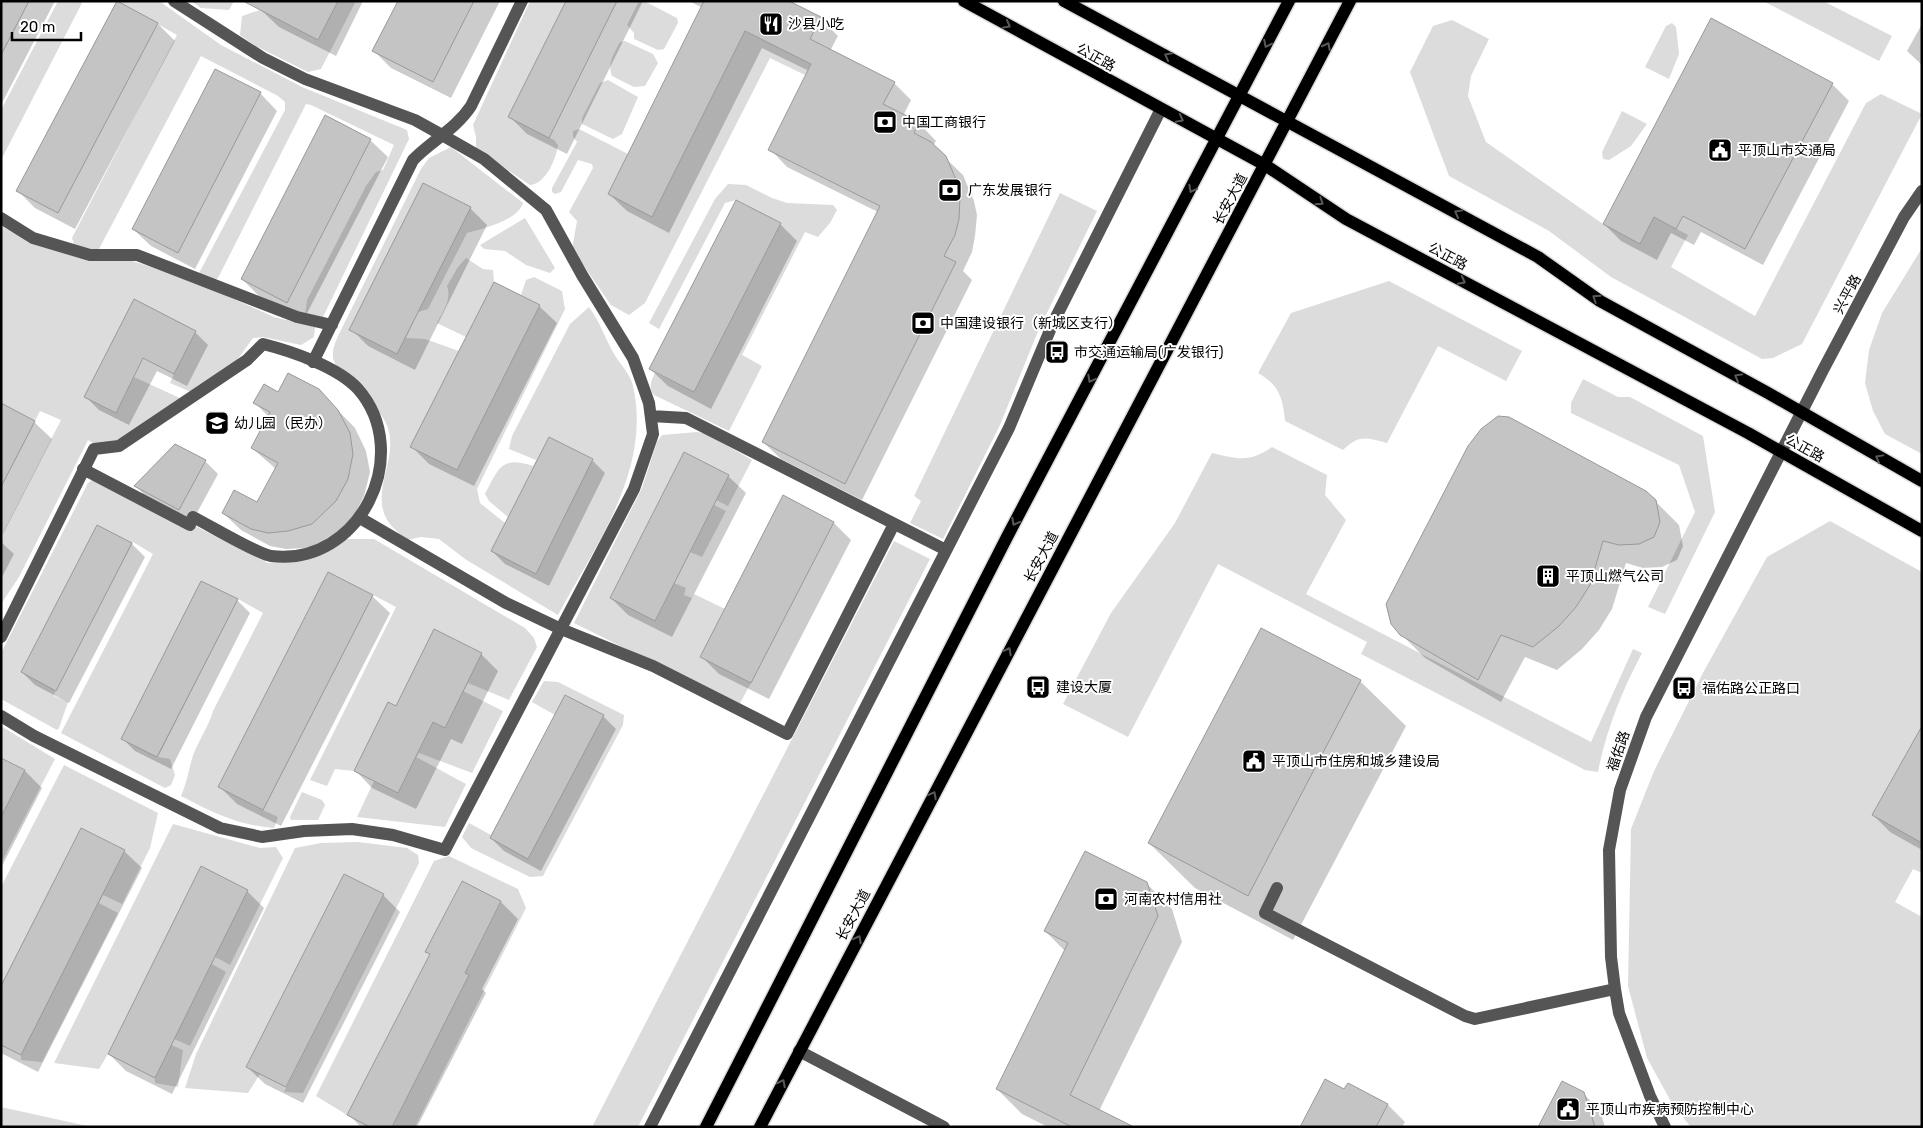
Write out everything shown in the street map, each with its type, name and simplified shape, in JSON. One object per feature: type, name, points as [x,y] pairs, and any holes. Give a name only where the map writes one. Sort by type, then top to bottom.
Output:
[{"type":"main road","name":"公正路","points":[[964,1],[1265,165],[1346,219],[1782,452],[1922,531]]},
{"type":"main road","name":"公正路","points":[[1064,1],[1288,120],[1538,257],[1600,301],[1922,481]]},
{"type":"main road","points":[[706,1127],[1007,537],[1218,140],[1289,1]]},
{"type":"main road","name":"长安大道","points":[[760,1127],[1350,1]]},
{"type":"street","points":[[1,716],[34,736],[220,828],[262,837],[304,831],[352,829],[393,835],[445,850],[634,489],[653,434],[649,403],[633,358],[582,275],[546,210],[484,159],[442,135],[415,120],[304,79],[262,58],[174,1]]},
{"type":"street","points":[[313,362],[413,160],[425,147],[461,121],[471,106],[522,1]]},
{"type":"street","points":[[650,1127],[1009,428],[1053,323],[1161,109]]},
{"type":"street","name":"兴平路","points":[[1801,413],[1904,217],[1922,191]]},
{"type":"street","points":[[1,218],[33,238],[90,255],[136,255],[297,317],[332,324]]},
{"type":"street","points":[[1,637],[83,469],[94,449],[119,446],[247,360],[263,344],[279,348],[340,375],[358,390],[374,416],[380,441],[379,469],[360,518],[344,536],[327,547],[306,555],[289,557],[268,556],[193,517],[190,525],[83,469]]},
{"type":"street","name":"福佑路","points":[[1665,1127],[1650,1096],[1619,1012],[1611,957],[1608,850],[1620,790],[1646,717],[1801,413]]},
{"type":"street","points":[[651,416],[686,418],[946,550]]},
{"type":"street","points":[[360,518],[506,603],[560,629],[653,666],[787,734],[894,524]]},
{"type":"street","points":[[1278,888],[1265,913],[1465,1016],[1475,1019],[1615,989]]},
{"type":"street","points":[[799,1051],[944,1127]]},
{"type":"shaded area","points":[[58,1],[83,1],[1,160],[1,110]]},
{"type":"shaded area","points":[[117,1],[159,1],[221,45],[302,87],[407,130],[409,139],[323,317],[305,315],[307,300],[366,186],[376,172],[383,170],[394,145],[306,104],[218,278],[215,280],[198,275],[285,110],[285,102],[278,96],[201,56],[99,249],[93,250],[74,244],[72,238],[177,35]]},
{"type":"shaded area","points":[[191,1],[234,1],[229,10],[201,8]]},
{"type":"shaded area","points":[[338,1],[356,1],[321,69],[308,72],[254,45],[240,35],[242,16],[260,10],[318,40]]},
{"type":"shaded area","points":[[530,1],[566,1],[509,117],[554,140],[558,145],[555,157],[545,176],[536,184],[530,185],[476,149],[473,125]]},
{"type":"shaded area","points":[[644,1],[677,18],[678,23],[664,49],[658,50],[634,39],[634,33],[627,25],[638,3]]},
{"type":"shaded area","points":[[1763,1],[1823,1],[1892,36],[1879,61]]},
{"type":"shaded area","points":[[1452,20],[1489,39],[1471,76],[1468,96],[1486,142],[1603,224],[1640,244],[1654,217],[1688,235],[1671,267],[1755,316],[1866,103],[1881,94],[1922,114],[1802,344],[1773,358],[1762,359],[1611,277],[1549,231],[1449,176],[1410,72],[1433,26]]},
{"type":"shaded area","points":[[1672,23],[1676,27],[1679,54],[1669,79],[1645,67],[1666,26]]},
{"type":"shaded area","points":[[745,31],[811,64],[805,75],[770,58],[645,303],[629,315],[611,305],[572,249],[577,221],[569,212],[593,168],[592,164],[578,160],[561,192],[555,194],[552,192],[552,188],[577,142],[573,137],[573,131],[579,129],[628,154],[608,194],[652,216]]},
{"type":"shaded area","points":[[625,41],[653,54],[658,63],[645,86],[634,87],[612,76],[610,67],[612,59],[620,42]]},
{"type":"shaded area","points":[[608,80],[638,97],[622,134],[613,139],[582,124],[582,118],[600,83]]},
{"type":"shaded area","points":[[1622,111],[1647,124],[1631,146],[1609,160],[1603,159],[1602,152]]},
{"type":"shaded area","points":[[451,147],[523,203],[520,209],[507,219],[467,233],[428,309],[418,312],[406,338],[425,339],[459,351],[466,337],[437,323],[448,300],[447,286],[458,267],[466,258],[483,269],[493,270],[494,282],[521,295],[526,280],[534,277],[562,291],[565,309],[477,489],[480,503],[505,523],[508,517],[489,501],[485,494],[498,471],[508,463],[523,463],[533,466],[536,460],[509,449],[512,436],[570,324],[589,307],[633,386],[637,417],[634,448],[627,477],[603,534],[558,615],[465,559],[439,539],[421,537],[407,540],[395,530],[386,518],[382,507],[383,483],[390,447],[390,435],[386,423],[374,407],[341,372],[333,358],[333,349],[338,336],[421,169],[429,158]]},
{"type":"shaded area","points":[[728,184],[746,185],[787,203],[833,205],[837,210],[830,223],[818,237],[805,232],[742,355],[762,366],[729,431],[654,395],[651,389],[651,381],[655,373],[694,392],[781,223],[736,200],[725,203],[659,329],[649,323],[715,199]]},
{"type":"shaded area","points":[[1060,193],[1097,211],[1039,329],[1000,425],[943,539],[910,523],[921,501],[914,496]]},
{"type":"shaded area","points":[[525,218],[555,268],[550,273],[526,265],[505,251],[484,249],[480,245]]},
{"type":"shaded area","points":[[1,226],[32,243],[64,252],[101,261],[126,259],[154,268],[218,292],[274,317],[315,327],[314,337],[301,345],[263,337],[253,338],[234,364],[191,392],[170,383],[174,374],[134,299],[116,413],[134,377],[182,399],[121,439],[100,447],[88,440],[19,577],[1,604],[1,542],[4,531],[61,420],[40,411],[35,421],[1,403]]},
{"type":"shaded area","points":[[1922,248],[1922,454],[1885,434],[1873,411],[1865,383],[1869,350],[1882,313]]},
{"type":"shaded area","points":[[1389,281],[1522,351],[1506,381],[1438,346],[1387,443],[1359,439],[1343,450],[1285,421],[1279,393],[1271,382],[1258,373],[1291,313]]},
{"type":"shaded area","points":[[1583,379],[1618,397],[1630,397],[1703,436],[1715,512],[1665,614],[1648,607],[1695,512],[1679,465],[1571,413],[1571,403]]},
{"type":"shaded area","points":[[697,432],[707,434],[752,460],[728,506],[716,500],[729,475],[684,452],[610,598],[655,621],[674,583],[686,588],[684,595],[692,598],[694,594],[725,609],[700,657],[751,683],[739,705],[574,623],[642,488],[657,442],[662,435]]},
{"type":"shaded area","points":[[1272,447],[1327,475],[1325,495],[1346,520],[1306,594],[1591,742],[1633,649],[1642,653],[1615,711],[1605,741],[1598,772],[1585,770],[1361,654],[1367,642],[1218,564],[1128,737],[1063,704],[1111,613],[1175,523],[1212,453],[1236,458],[1250,458]]},
{"type":"shaded area","points":[[92,480],[189,527],[197,527],[268,563],[300,560],[344,539],[374,539],[525,628],[534,638],[537,647],[509,700],[468,683],[463,691],[503,711],[472,773],[419,753],[416,757],[466,784],[445,827],[357,817],[374,781],[354,771],[335,769],[327,786],[310,780],[396,607],[373,595],[263,810],[278,817],[274,828],[237,821],[204,808],[181,796],[195,749],[263,613],[238,599],[158,757],[170,759],[175,775],[171,785],[165,788],[61,733],[153,554],[133,542],[55,691],[54,696],[68,702],[59,728],[57,730],[1,699],[1,653],[88,483]]},
{"type":"shaded area","points":[[714,505],[726,511],[702,557],[690,552]]},
{"type":"shaded area","points":[[1830,521],[1922,572],[1922,726],[1872,815],[1922,843],[1922,873],[1913,869],[1895,902],[1922,917],[1922,1127],[1691,1127],[1674,1107],[1647,1058],[1628,986],[1631,829],[1654,771],[1704,671],[1767,557]]},
{"type":"shaded area","points":[[894,541],[930,559],[638,1127],[592,1127]]},
{"type":"shaded area","points":[[544,681],[558,682],[624,715],[623,725],[543,876],[530,877],[471,848],[462,837],[469,823],[491,835],[555,715],[532,702]]},
{"type":"shaded area","points":[[1,726],[55,759],[1,863],[1,817],[25,770],[1,758]]},
{"type":"shaded area","points":[[64,765],[158,813],[150,848],[122,904],[103,895],[99,903],[118,913],[42,1062],[21,1060],[21,1055],[1,1045],[1,887]]},
{"type":"shaded area","points":[[302,792],[322,800],[325,805],[318,820],[291,820],[290,817]]},
{"type":"shaded area","points":[[173,824],[260,848],[276,847],[283,858],[230,965],[215,957],[212,964],[226,972],[190,1046],[174,1039],[171,1045],[183,1050],[178,1087],[155,1083],[155,1077],[108,1054],[99,1069],[54,1063]]},
{"type":"shaded area","points":[[358,842],[407,848],[418,855],[419,863],[303,1093],[284,1092],[384,894],[344,874],[246,1067],[260,1074],[248,1093],[185,1088],[196,1054],[295,848],[321,843]]},
{"type":"shaded area","points":[[449,856],[518,889],[526,908],[415,1127],[392,1127],[469,975],[465,973],[501,902],[461,881],[426,951],[430,954],[347,1115],[316,1096],[434,861]]},
{"type":"shaded area","points":[[1,1107],[92,1127],[1,1127]]},
{"type":"building","points":[[1,1],[29,1],[1,55]]},
{"type":"building","points":[[117,1],[158,23],[58,213],[16,191]]},
{"type":"building","points":[[243,1],[338,1],[318,40]]},
{"type":"building","points":[[398,1],[474,1],[433,82],[372,51]]},
{"type":"building","points":[[566,1],[617,1],[549,138],[508,117]]},
{"type":"building","points":[[704,1],[789,1],[821,17],[810,39],[895,82],[883,104],[919,122],[914,133],[931,142],[946,156],[957,182],[960,197],[959,219],[955,235],[944,256],[956,262],[845,484],[762,442],[880,206],[768,150],[811,64],[745,31],[652,217],[608,194]]},
{"type":"building","name":"平顶山市交通局","points":[[1711,18],[1833,83],[1745,249],[1683,216],[1676,229],[1654,217],[1640,244],[1603,224]]},
{"type":"building","points":[[215,69],[261,92],[178,253],[132,229]]},
{"type":"building","points":[[325,115],[371,139],[287,303],[241,279]]},
{"type":"building","points":[[423,183],[471,207],[397,354],[349,330]]},
{"type":"building","points":[[736,200],[781,223],[694,392],[649,369]]},
{"type":"building","points":[[494,282],[540,305],[457,470],[410,447]]},
{"type":"building","points":[[134,299],[196,331],[174,374],[143,358],[116,413],[84,397]]},
{"type":"building","points":[[288,373],[319,389],[338,410],[350,433],[353,454],[348,479],[336,501],[312,524],[288,531],[268,533],[251,529],[222,513],[234,490],[257,502],[278,463],[251,448],[270,412],[253,403],[264,384],[278,392]]},
{"type":"building","points":[[1,403],[35,421],[1,487]]},
{"type":"building","points":[[1498,416],[1509,417],[1646,491],[1656,500],[1660,522],[1654,537],[1639,544],[1619,545],[1603,541],[1590,585],[1576,607],[1559,626],[1533,647],[1501,635],[1478,680],[1400,635],[1391,624],[1386,604],[1468,446],[1481,429]]},
{"type":"building","points":[[549,437],[593,459],[536,574],[491,551]]},
{"type":"building","points":[[175,444],[206,460],[179,510],[134,486]]},
{"type":"building","points":[[684,452],[729,475],[655,621],[610,598]]},
{"type":"building","points":[[783,495],[834,522],[751,683],[700,657]]},
{"type":"building","points":[[97,525],[132,543],[56,691],[21,672]]},
{"type":"building","points":[[328,572],[373,595],[263,810],[218,787]]},
{"type":"building","points":[[201,581],[238,599],[157,757],[121,739]]},
{"type":"building","name":"平顶山市住房和城乡建设局","points":[[1261,628],[1361,680],[1248,896],[1148,843]]},
{"type":"building","points":[[434,629],[482,653],[445,728],[433,722],[398,793],[354,771],[388,702],[396,706]]},
{"type":"building","points":[[565,695],[604,715],[528,859],[490,838]]},
{"type":"building","points":[[1922,726],[1922,843],[1872,815]]},
{"type":"building","points":[[1,758],[25,770],[1,817]]},
{"type":"building","points":[[81,828],[125,850],[21,1055],[1,1045],[1,986]]},
{"type":"building","points":[[1085,851],[1147,882],[1158,916],[1070,1095],[1134,1127],[1072,1127],[996,1089],[1068,943],[1044,931]]},
{"type":"building","points":[[201,866],[248,890],[155,1078],[108,1054]]},
{"type":"building","points":[[344,874],[384,894],[286,1087],[246,1067]]},
{"type":"building","points":[[462,881],[501,901],[465,973],[469,975],[392,1127],[370,1127],[347,1115],[430,954],[425,952]]},
{"type":"building","points":[[1325,1079],[1344,1089],[1348,1083],[1388,1104],[1376,1127],[1300,1127]]},
{"type":"building","name":"平顶山市疾病预防控制中心","points":[[1562,1081],[1584,1092],[1595,1127],[1538,1127]]},
{"type":"place","name":"沙县小吃","points":[[771,24]]},
{"type":"place","name":"中国工商银行","points":[[885,122]]},
{"type":"place","name":"平顶山市交通局","points":[[1720,150]]},
{"type":"place","name":"广东发展银行","points":[[950,190]]},
{"type":"place","name":"中国建设银行（新城区支行）","points":[[923,323]]},
{"type":"place","name":"市交通运输局(广发银行)","points":[[1057,352]]},
{"type":"place","name":"幼儿园（民办）","points":[[217,423]]},
{"type":"place","name":"平顶山燃气公司","points":[[1548,576]]},
{"type":"place","name":"建设大厦","points":[[1038,687]]},
{"type":"place","name":"福佑路公正路口","points":[[1684,688]]},
{"type":"place","name":"平顶山市住房和城乡建设局","points":[[1254,761]]},
{"type":"place","name":"河南农村信用社","points":[[1106,899]]},
{"type":"place","name":"平顶山市疾病预防控制中心","points":[[1568,1109]]}]
